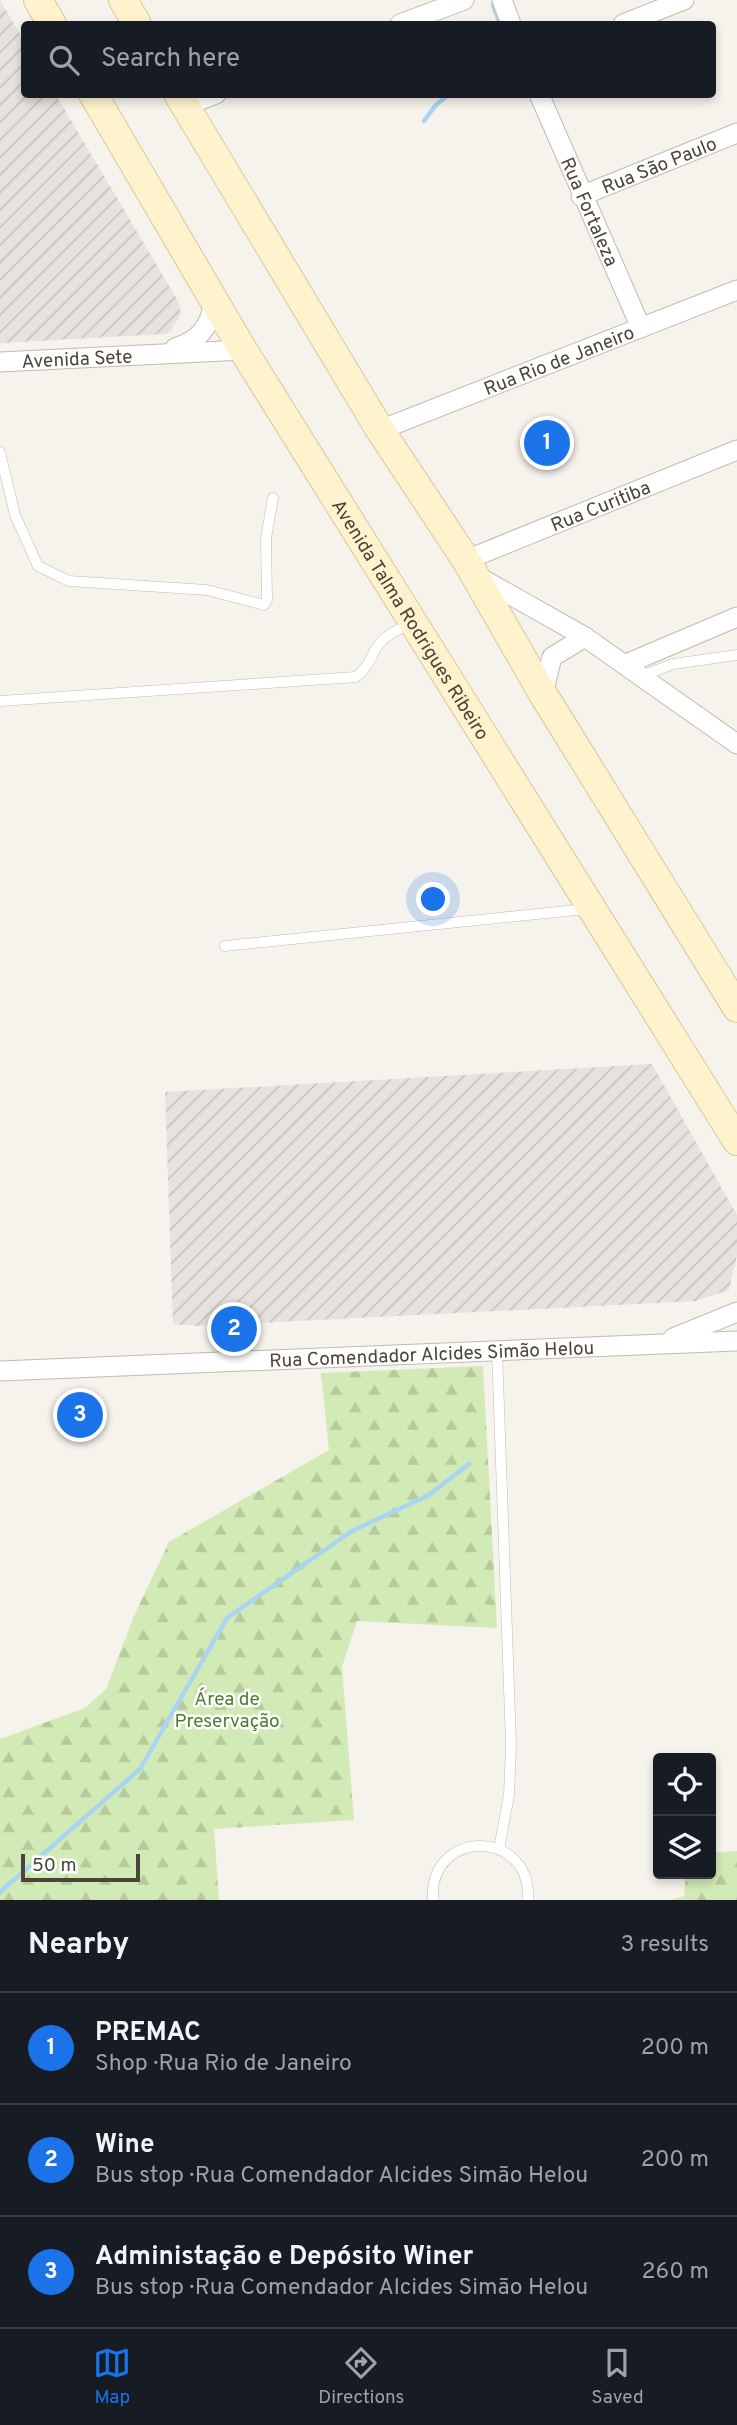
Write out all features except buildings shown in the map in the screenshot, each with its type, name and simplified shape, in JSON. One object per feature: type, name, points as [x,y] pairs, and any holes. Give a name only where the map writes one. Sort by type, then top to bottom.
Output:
[{"type":"main road","points":[[37,0],[50,21]]},
{"type":"main road","points":[[123,0],[135,21]]},
{"type":"main road","name":"Avenida Talma Rodrigues Ribeiro","points":[[95,98],[243,350],[737,1141]]},
{"type":"main road","points":[[182,100],[380,430],[470,567],[543,694],[737,1008]]},
{"type":"street","points":[[408,21],[464,0]]},
{"type":"street","points":[[502,0],[510,21]]},
{"type":"street","points":[[631,21],[684,0]]},
{"type":"street","name":"Rua Fortaleza","points":[[541,98],[581,196],[642,328]]},
{"type":"street","name":"Rua São Paulo","points":[[581,196],[737,132]]},
{"type":"street","name":"Rua Rio de Janeiro","points":[[380,430],[737,289]]},
{"type":"street","name":"Avenida Sete","points":[[154,355],[195,342],[211,321],[214,301]]},
{"type":"street","name":"Avenida Sete","points":[[0,362],[243,350]]},
{"type":"street","name":"Rua Curitiba","points":[[470,567],[737,450]]},
{"type":"street","points":[[470,567],[585,637],[737,744]]},
{"type":"street","points":[[634,670],[737,617]]},
{"type":"street","points":[[543,694],[552,657],[585,637]]},
{"type":"street","name":"Rua Comendador Alcides Simão Helou","points":[[653,1345],[737,1312]]},
{"type":"street","name":"Rua Comendador Alcides Simão Helou","points":[[0,1371],[737,1341]]},
{"type":"lane","points":[[0,452],[15,515],[38,566],[69,581],[207,590],[264,605],[267,600],[265,538],[273,498]]},
{"type":"lane","points":[[0,701],[356,677],[368,667],[376,648],[389,634],[414,621]]},
{"type":"lane","points":[[634,670],[737,655]]},
{"type":"lane","points":[[225,946],[593,908]]},
{"type":"lane","points":[[497,1349],[511,1744],[509,1795],[499,1849]]},
{"type":"lane","points":[[433,1900],[436,1874],[455,1851],[485,1845],[499,1849],[522,1869],[527,1883],[527,1900]]},
{"type":"shaded area","points":[[0,0],[21,36],[21,98],[58,98],[178,301],[181,314],[171,331],[165,334],[0,343]]},
{"type":"shaded area","points":[[652,1064],[737,1215],[737,1255],[729,1290],[696,1301],[197,1326],[173,1324],[165,1092]]},
{"type":"green space","name":"Área de Preservação","points":[[483,1366],[497,1628],[357,1621],[342,1667],[354,1820],[214,1829],[219,1900],[0,1900],[0,1739],[85,1708],[106,1689],[134,1616],[169,1542],[329,1450],[321,1373]]},
{"type":"green space","points":[[737,1851],[737,1900],[671,1900],[684,1896],[686,1879],[716,1879],[716,1853]]},
{"type":"waterway","points":[[499,3],[493,5],[499,21]]},
{"type":"waterway","points":[[424,121],[444,98]]},
{"type":"waterway","points":[[0,1892],[140,1769],[227,1618],[352,1531],[429,1495],[469,1464]]},
{"type":"place","name":"PREMAC","points":[[547,443]]},
{"type":"place","name":"Wine","points":[[234,1329]]},
{"type":"place","name":"Administação e Depósito Winer","points":[[80,1415]]}]
